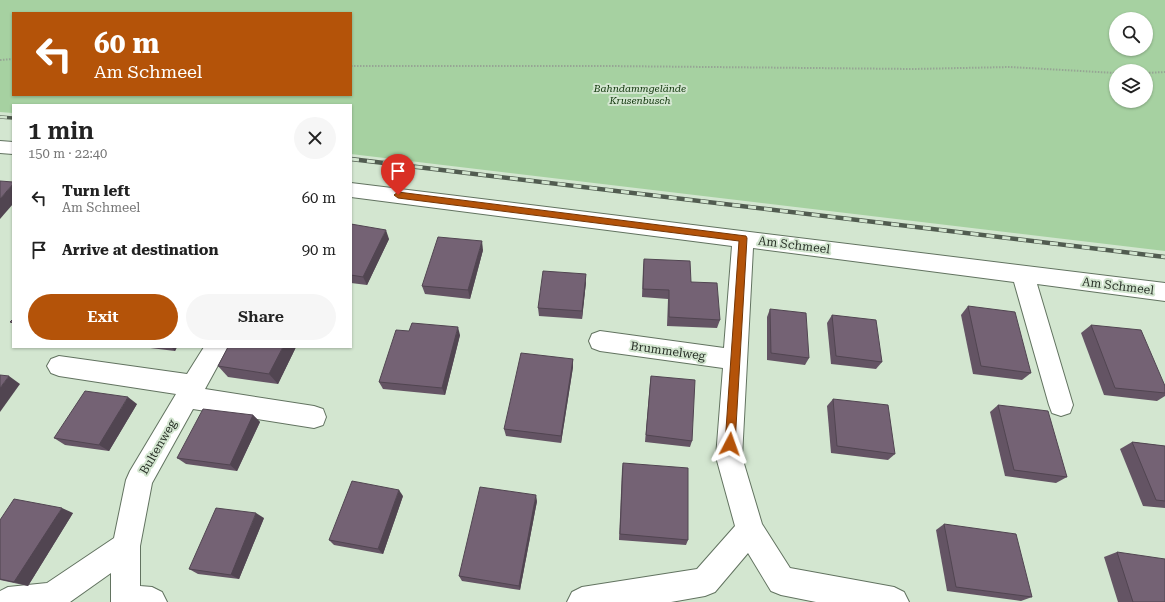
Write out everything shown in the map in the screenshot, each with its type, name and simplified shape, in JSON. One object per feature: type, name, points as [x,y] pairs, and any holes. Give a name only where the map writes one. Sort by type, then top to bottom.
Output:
[{"type":"street","points":[[0,146],[12,148]]},
{"type":"street","name":"Am Schmeel","points":[[352,190],[1165,292]]},
{"type":"street","points":[[743,238],[729,457],[750,530],[781,581],[894,602]]},
{"type":"street","points":[[1022,274],[1061,405]]},
{"type":"street","name":"Brummelweg","points":[[600,341],[736,360]]},
{"type":"street","name":"Bultenweg","points":[[152,602],[125,600],[126,546],[139,480],[215,348]]},
{"type":"street","points":[[59,366],[314,417]]},
{"type":"street","points":[[582,602],[705,582],[750,530]]},
{"type":"street","points":[[8,602],[52,597],[126,546]]},
{"type":"path","points":[[0,60],[12,59]]},
{"type":"path","points":[[352,66],[607,66],[913,69],[1010,67],[1109,72]]},
{"type":"path","points":[[1153,73],[1165,72]]},
{"type":"green space","name":"Bahndammgelände Krusenbusch","points":[[0,0],[1165,0],[1165,251],[352,154],[352,104],[12,104],[12,113],[0,112]]},
{"type":"building","points":[[0,181],[12,182],[12,185],[0,199]]},
{"type":"building","points":[[352,224],[386,230],[363,277],[352,275]]},
{"type":"building","points":[[438,237],[482,241],[468,290],[422,286]]},
{"type":"building","points":[[644,259],[690,261],[691,282],[717,283],[720,320],[669,317],[669,290],[643,289]]},
{"type":"building","points":[[543,271],[586,274],[582,311],[538,308]]},
{"type":"building","points":[[968,306],[1015,312],[1031,373],[981,366]]},
{"type":"building","points":[[770,309],[806,313],[809,358],[771,353]]},
{"type":"building","points":[[832,315],[876,320],[882,362],[836,356]]},
{"type":"building","points":[[412,323],[458,327],[442,388],[379,382],[396,330],[409,331]]},
{"type":"building","points":[[1091,325],[1141,330],[1165,386],[1165,393],[1115,388]]},
{"type":"building","points":[[227,348],[282,348],[269,374],[218,366]]},
{"type":"building","points":[[521,353],[573,359],[561,436],[504,429]]},
{"type":"building","points":[[0,375],[9,376],[0,388]]},
{"type":"building","points":[[651,376],[695,380],[692,441],[646,435]]},
{"type":"building","points":[[85,391],[128,397],[99,445],[54,438]]},
{"type":"building","points":[[833,399],[888,405],[895,454],[837,446]]},
{"type":"building","points":[[998,405],[1048,411],[1067,477],[1014,470]]},
{"type":"building","points":[[203,409],[253,415],[230,465],[177,458]]},
{"type":"building","points":[[1132,442],[1165,446],[1165,501],[1156,500]]},
{"type":"building","points":[[623,463],[688,468],[688,540],[620,534]]},
{"type":"building","points":[[352,481],[399,490],[378,549],[329,540]]},
{"type":"building","points":[[480,487],[536,495],[519,586],[459,576]]},
{"type":"building","points":[[14,499],[62,508],[14,582],[0,579],[0,520]]},
{"type":"building","points":[[216,508],[256,513],[231,575],[189,569]]},
{"type":"building","points":[[944,524],[1016,534],[1032,597],[956,587]]},
{"type":"building","points":[[1117,552],[1165,559],[1165,602],[1133,602]]},
{"type":"railway","points":[[0,117],[12,118]]},
{"type":"railway","points":[[352,159],[1165,257]]},
{"type":"route","points":[[398,195],[743,238],[730,444]]}]
